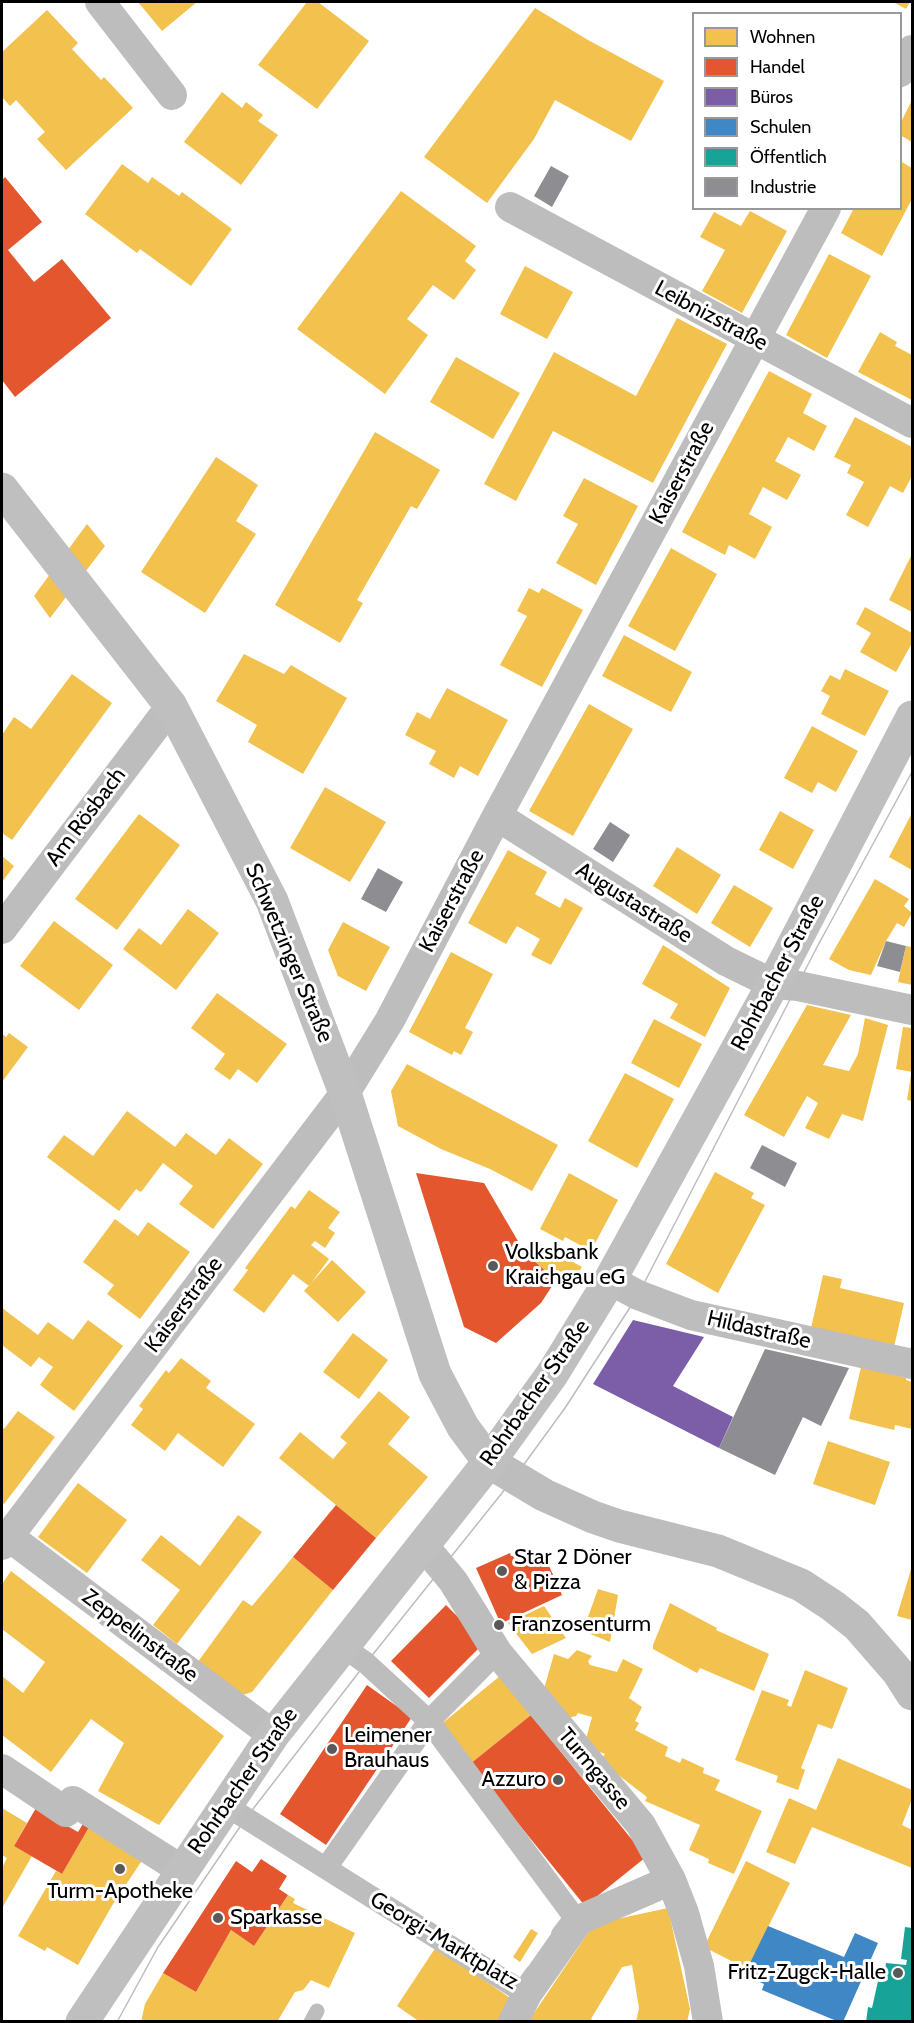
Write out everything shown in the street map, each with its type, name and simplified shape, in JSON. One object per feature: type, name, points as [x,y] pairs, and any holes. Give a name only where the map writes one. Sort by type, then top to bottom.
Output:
[{"type":"main road","name":"Schwetzinger Straße","points":[[2,489],[171,706],[272,901],[345,1093],[435,1374],[462,1427],[489,1462]]},
{"type":"main road","name":"Rohrbacher Straße","points":[[81,2022],[273,1735],[489,1462],[543,1389],[610,1281],[773,984],[912,717]]},
{"type":"street","points":[[100,2],[172,95]]},
{"type":"street","points":[[902,68],[912,50]]},
{"type":"street","name":"Leibnizstraße","points":[[510,207],[912,423]]},
{"type":"street","name":"Kaiserstraße","points":[[5,1540],[345,1093],[390,1020],[497,816],[825,210]]},
{"type":"street","name":"Am Rösbach","points":[[2,929],[171,706]]},
{"type":"street","name":"Augustastraße","points":[[497,816],[726,962],[773,984],[798,986],[912,1010]]},
{"type":"street","name":"Hildastraße","points":[[610,1281],[638,1295],[691,1315],[912,1364]]},
{"type":"street","points":[[489,1462],[544,1495],[593,1517],[619,1526],[718,1551],[801,1585],[857,1625],[912,1691]]},
{"type":"street","name":"Zeppelinstraße","points":[[5,1540],[273,1735]]},
{"type":"street","name":"Turmgasse","points":[[423,1545],[453,1581],[496,1652],[641,1825],[671,1880],[684,1913],[699,1966],[708,2022]]},
{"type":"street","name":"Georgi-Marktplatz","points":[[326,1869],[523,1992],[575,1918],[429,1721],[366,1663],[342,1646]]},
{"type":"street","points":[[225,1805],[326,1869],[429,1721],[496,1652]]},
{"type":"street","points":[[2,1769],[66,1812],[73,1801],[182,1869]]},
{"type":"street","points":[[513,2022],[527,1994],[579,1920],[671,1880]]},
{"type":"building: Wohnen","points":[[138,2],[197,2],[162,31]]},
{"type":"building: Wohnen","points":[[307,2],[318,2],[369,41],[317,109],[258,65]]},
{"type":"building: Wohnen","points":[[893,2],[910,2],[906,9]]},
{"type":"building: Wohnen","points":[[535,8],[664,81],[631,141],[555,100],[534,139],[487,203],[424,157]]},
{"type":"building: Wohnen","points":[[47,10],[78,43],[72,49],[101,80],[104,77],[133,108],[66,170],[37,139],[45,132],[16,100],[10,106],[2,97],[2,52]]},
{"type":"building: Wohnen","points":[[222,92],[242,108],[246,102],[263,115],[258,121],[278,135],[241,185],[184,142]]},
{"type":"building: Wohnen","points":[[912,100],[912,142],[902,136],[902,120]]},
{"type":"building: Wohnen","points":[[902,162],[912,168],[912,199],[882,256],[841,233],[853,210],[902,210]]},
{"type":"building: Wohnen","points":[[122,164],[148,183],[152,177],[179,196],[182,192],[232,229],[191,286],[140,249],[137,253],[85,214]]},
{"type":"building: Wohnen","points":[[401,191],[476,246],[465,261],[476,270],[454,300],[433,285],[407,319],[428,335],[385,394],[297,329]]},
{"type":"building: Wohnen","points":[[750,211],[787,231],[742,313],[702,291],[725,250],[700,237],[714,212],[741,226]]},
{"type":"building: Wohnen","points":[[829,254],[871,276],[827,358],[786,335]]},
{"type":"building: Wohnen","points":[[525,266],[573,292],[547,339],[500,314]]},
{"type":"building: Wohnen","points":[[677,318],[727,344],[653,483],[553,431],[516,501],[484,484],[554,352],[636,396]]},
{"type":"building: Wohnen","points":[[880,332],[897,342],[895,346],[912,355],[912,400],[858,372]]},
{"type":"building: Wohnen","points":[[456,357],[520,393],[493,439],[430,402]]},
{"type":"building: Wohnen","points":[[769,371],[812,394],[803,413],[827,426],[814,451],[788,437],[775,461],[801,475],[787,500],[763,487],[749,514],[772,527],[755,559],[729,545],[725,555],[682,532]]},
{"type":"building: Wohnen","points":[[855,417],[912,447],[912,476],[903,493],[890,486],[868,527],[846,515],[864,482],[847,473],[851,465],[834,457]]},
{"type":"building: Wohnen","points":[[375,432],[440,470],[417,509],[411,506],[357,600],[363,603],[340,643],[275,605]]},
{"type":"building: Wohnen","points":[[216,457],[258,485],[236,521],[256,534],[205,613],[141,572]]},
{"type":"building: Wohnen","points":[[584,478],[638,506],[596,585],[556,563],[578,524],[563,516]]},
{"type":"building: Wohnen","points":[[87,524],[105,546],[50,618],[34,596]]},
{"type":"building: Wohnen","points":[[671,548],[717,574],[675,651],[628,626]]},
{"type":"building: Wohnen","points":[[912,554],[912,612],[889,600]]},
{"type":"building: Wohnen","points":[[529,588],[539,593],[542,588],[583,610],[542,687],[500,665],[527,616],[517,611]]},
{"type":"building: Wohnen","points":[[865,607],[912,633],[912,643],[896,672],[860,652],[871,633],[856,624]]},
{"type":"building: Wohnen","points":[[624,635],[692,672],[671,712],[602,676]]},
{"type":"building: Wohnen","points":[[244,654],[284,674],[291,665],[347,698],[303,774],[248,742],[257,725],[216,701]]},
{"type":"building: Wohnen","points":[[845,669],[889,691],[865,736],[821,714],[830,696],[821,691],[830,675],[840,680]]},
{"type":"building: Wohnen","points":[[72,674],[112,703],[12,840],[2,833],[2,735],[14,717],[31,729]]},
{"type":"building: Wohnen","points":[[447,688],[508,720],[478,776],[460,766],[454,778],[429,764],[436,751],[405,735],[417,712],[430,719]]},
{"type":"building: Wohnen","points":[[589,704],[633,729],[573,836],[529,811]]},
{"type":"building: Wohnen","points":[[812,726],[858,751],[836,792],[818,782],[812,793],[784,778]]},
{"type":"building: Wohnen","points":[[325,787],[386,822],[350,882],[290,848]]},
{"type":"building: Wohnen","points":[[780,811],[814,830],[793,869],[759,850]]},
{"type":"building: Wohnen","points":[[912,813],[912,870],[889,857]]},
{"type":"building: Wohnen","points":[[139,814],[180,845],[117,930],[75,899]]},
{"type":"building: Wohnen","points":[[677,847],[721,875],[697,914],[653,886]]},
{"type":"building: Wohnen","points":[[508,850],[547,872],[535,894],[560,908],[565,898],[583,908],[551,965],[531,955],[540,939],[517,926],[506,944],[468,923]]},
{"type":"building: Wohnen","points":[[2,856],[14,866],[2,882]]},
{"type":"building: Wohnen","points":[[875,879],[909,899],[904,906],[912,913],[904,927],[897,923],[871,975],[849,970],[829,959]]},
{"type":"building: Wohnen","points":[[734,885],[773,908],[750,947],[711,923]]},
{"type":"building: Wohnen","points":[[188,909],[219,933],[176,990],[123,949],[139,928],[161,945]]},
{"type":"building: Wohnen","points":[[54,921],[113,965],[79,1010],[20,966]]},
{"type":"building: Wohnen","points":[[343,922],[390,947],[366,991],[338,976],[328,950]]},
{"type":"building: Wohnen","points":[[663,945],[730,988],[705,1037],[670,1018],[678,1004],[642,984]]},
{"type":"building: Wohnen","points":[[906,946],[912,947],[912,985],[898,982]]},
{"type":"building: Wohnen","points":[[451,952],[493,974],[465,1028],[473,1032],[461,1055],[454,1051],[452,1055],[409,1032]]},
{"type":"building: Wohnen","points":[[217,993],[287,1044],[257,1083],[238,1069],[230,1080],[214,1069],[225,1054],[191,1028]]},
{"type":"building: Wohnen","points":[[807,1005],[851,1015],[823,1065],[849,1071],[858,1054],[865,1018],[888,1025],[863,1121],[842,1114],[829,1139],[805,1128],[818,1103],[807,1096],[784,1137],[744,1115]]},
{"type":"building: Wohnen","points":[[654,1019],[702,1044],[679,1088],[631,1063]]},
{"type":"building: Wohnen","points":[[903,1027],[912,1028],[912,1072],[896,1069]]},
{"type":"building: Wohnen","points":[[9,1033],[28,1047],[2,1082],[2,1034],[6,1037]]},
{"type":"building: Wohnen","points":[[407,1064],[558,1145],[532,1191],[490,1169],[441,1149],[398,1126],[391,1091]]},
{"type":"building: Wohnen","points":[[625,1073],[674,1099],[637,1168],[588,1141]]},
{"type":"building: Wohnen","points":[[912,1075],[912,1101],[907,1100]]},
{"type":"building: Wohnen","points":[[127,1111],[175,1147],[186,1133],[216,1155],[229,1138],[263,1164],[213,1229],[179,1204],[193,1186],[163,1163],[141,1192],[136,1189],[119,1211],[47,1157],[64,1135],[93,1156]]},
{"type":"building: Wohnen","points":[[715,1172],[754,1193],[751,1198],[765,1205],[718,1293],[666,1264]]},
{"type":"building: Wohnen","points":[[569,1173],[618,1200],[591,1251],[565,1237],[563,1241],[540,1229]]},
{"type":"building: Wohnen","points":[[309,1190],[340,1212],[328,1228],[335,1233],[325,1248],[315,1241],[311,1245],[329,1259],[309,1286],[293,1274],[264,1313],[233,1290],[248,1270],[245,1268],[291,1206],[295,1209]]},
{"type":"building: Wohnen","points":[[115,1219],[138,1236],[148,1222],[190,1252],[140,1319],[107,1294],[114,1285],[83,1262]]},
{"type":"building: Wohnen","points":[[533,1240],[582,1267],[568,1290],[525,1253]]},
{"type":"building: Wohnen","points":[[332,1260],[366,1292],[338,1322],[304,1291]]},
{"type":"building: Wohnen","points":[[823,1275],[842,1279],[840,1288],[904,1303],[894,1347],[811,1328]]},
{"type":"building: Wohnen","points":[[2,1308],[38,1335],[48,1322],[73,1340],[88,1320],[123,1346],[74,1411],[40,1385],[53,1367],[39,1357],[31,1367],[2,1345]]},
{"type":"building: Wohnen","points":[[353,1333],[388,1360],[359,1399],[323,1372]]},
{"type":"building: Wohnen","points":[[181,1358],[211,1381],[206,1388],[255,1424],[223,1467],[178,1433],[165,1451],[131,1425],[143,1409],[139,1406],[166,1370],[169,1373]]},
{"type":"building: Wohnen","points":[[861,1367],[906,1378],[912,1382],[912,1429],[895,1425],[894,1430],[849,1419]]},
{"type":"building: Wohnen","points":[[379,1391],[410,1417],[388,1444],[428,1477],[376,1538],[279,1458],[300,1432],[333,1459],[347,1443],[340,1437]]},
{"type":"building: Wohnen","points":[[18,1411],[55,1437],[4,1504],[2,1502],[2,1427],[4,1429]]},
{"type":"building: Wohnen","points":[[828,1441],[890,1462],[875,1505],[813,1484]]},
{"type":"building: Wohnen","points":[[78,1483],[127,1520],[87,1573],[38,1537]]},
{"type":"building: Wohnen","points":[[238,1515],[262,1532],[177,1644],[153,1625],[180,1590],[141,1560],[161,1535],[200,1566]]},
{"type":"building: Wohnen","points":[[293,1557],[333,1590],[252,1692],[239,1696],[197,1663],[243,1600],[252,1606]]},
{"type":"building: Wohnen","points":[[912,1566],[912,1620],[897,1616]]},
{"type":"building: Wohnen","points":[[11,1571],[224,1736],[159,1825],[98,1791],[124,1743],[91,1719],[51,1772],[2,1735],[2,1676],[23,1693],[45,1662],[2,1629],[2,1584]]},
{"type":"building: Wohnen","points":[[598,1589],[618,1595],[610,1642],[583,1631]]},
{"type":"building: Wohnen","points":[[670,1603],[717,1628],[716,1630],[769,1654],[754,1691],[700,1668],[697,1673],[653,1649]]},
{"type":"building: Wohnen","points":[[544,1606],[566,1638],[532,1654],[508,1623]]},
{"type":"building: Wohnen","name":"Franzosenturm","points":[[501,1619],[505,1627],[501,1631],[495,1621]]},
{"type":"building: Wohnen","points":[[577,1650],[592,1656],[588,1661],[590,1665],[617,1672],[623,1659],[643,1669],[629,1698],[642,1707],[635,1721],[639,1723],[635,1730],[668,1747],[665,1756],[680,1763],[682,1758],[704,1768],[703,1773],[720,1780],[715,1790],[762,1811],[734,1874],[708,1863],[709,1859],[689,1850],[700,1825],[645,1801],[647,1797],[600,1761],[605,1754],[584,1746],[592,1717],[578,1713],[568,1718],[542,1696],[554,1654],[568,1659]]},
{"type":"building: Wohnen","points":[[805,1670],[848,1688],[832,1729],[818,1724],[801,1768],[805,1770],[798,1790],[776,1782],[778,1776],[735,1760],[762,1690],[789,1700],[787,1705],[791,1707]]},
{"type":"building: Wohnen","points":[[500,1676],[531,1715],[470,1764],[439,1726]]},
{"type":"building: Wohnen","points":[[838,1758],[912,1790],[912,1799],[902,1825],[912,1830],[912,1868],[812,1827],[795,1864],[766,1852],[789,1798],[816,1810]]},
{"type":"building: Wohnen","points":[[2,1808],[27,1823],[14,1846],[32,1856],[2,1908],[2,1868],[7,1858],[2,1855]]},
{"type":"building: Wohnen","points":[[92,1822],[147,1853],[113,1904],[78,1965],[47,1947],[45,1951],[18,1936],[56,1871],[62,1874]]},
{"type":"building: Wohnen","points":[[746,1861],[790,1883],[747,1969],[704,1947]]},
{"type":"building: Wohnen","points":[[288,1895],[295,1899],[293,1903],[355,1933],[329,1988],[311,1980],[303,1990],[295,1992],[277,2022],[141,2022],[145,2004],[163,1973],[196,1992],[231,1930],[254,1946]]},
{"type":"building: Wohnen","points":[[668,1908],[690,2009],[687,2022],[636,2022],[639,2008],[632,1965],[622,1967],[591,2019],[597,2022],[528,2022],[594,1924]]},
{"type":"building: Wohnen","points":[[531,1929],[538,1933],[520,1962],[513,1957]]},
{"type":"building: Wohnen","points":[[436,1947],[513,2000],[499,2022],[420,2022],[397,2006]]},
{"type":"building: Handel","points":[[5,177],[42,222],[8,250],[34,282],[62,259],[111,318],[15,397],[2,380],[2,180]]},
{"type":"building: Handel","name":"Volksbank Kraichgau eG","points":[[416,1173],[484,1183],[525,1253],[556,1280],[541,1303],[496,1343],[464,1327]]},
{"type":"building: Handel","points":[[336,1505],[376,1538],[333,1590],[293,1557]]},
{"type":"building: Handel","points":[[510,1553],[511,1556],[546,1559],[562,1595],[504,1622],[499,1620],[476,1568]]},
{"type":"building: Handel","points":[[446,1605],[484,1643],[429,1698],[391,1661]]},
{"type":"building: Handel","points":[[367,1685],[412,1717],[326,1845],[280,1814]]},
{"type":"building: Handel","points":[[531,1715],[646,1857],[585,1906],[470,1764]]},
{"type":"building: Handel","points":[[36,1808],[78,1832],[86,1819],[92,1822],[62,1874],[14,1846]]},
{"type":"building: Handel","points":[[261,1859],[287,1876],[279,1889],[288,1895],[254,1946],[231,1930],[196,1992],[163,1973],[236,1861],[252,1872]]},
{"type":"building: Büros","points":[[633,1320],[704,1337],[673,1386],[733,1417],[719,1448],[593,1384]]},
{"type":"building: Schulen","points":[[768,1926],[844,1957],[855,1933],[878,1943],[843,2022],[762,1990],[764,1984],[744,1975]]},
{"type":"building: Öffentlich","name":"Fritz-Zugck-Halle","points":[[905,1927],[912,1928],[912,2022],[866,2022],[868,2007],[872,2008],[878,1981],[883,1982],[886,1963],[906,1965],[907,1960],[901,1959]]},
{"type":"building: Industrie","points":[[551,166],[569,176],[552,207],[534,196]]},
{"type":"building: Industrie","points":[[610,822],[630,835],[613,862],[593,849]]},
{"type":"building: Industrie","points":[[378,868],[403,882],[386,912],[361,899]]},
{"type":"building: Industrie","points":[[886,941],[906,946],[900,972],[877,966]]},
{"type":"building: Industrie","points":[[762,1145],[797,1163],[785,1187],[750,1168]]},
{"type":"building: Industrie","points":[[765,1349],[849,1368],[821,1426],[803,1417],[775,1475],[719,1448]]},
{"type":"tram line","points":[[117,2022],[158,1947],[246,1818],[514,1478],[565,1408],[638,1295],[816,949],[912,772]]},
{"type":"place","name":"Volksbank Kraichgau eG","points":[[493,1266]]},
{"type":"place","name":"Star 2 Döner & Pizza","points":[[502,1571]]},
{"type":"place","name":"Franzosenturm","points":[[499,1625]]},
{"type":"place","name":"Leimener Brauhaus","points":[[332,1749]]},
{"type":"place","name":"Azzuro","points":[[558,1780]]},
{"type":"place","name":"Turm-Apotheke","points":[[120,1869]]},
{"type":"place","name":"Sparkasse","points":[[218,1918]]},
{"type":"place","name":"Fritz-Zugck-Halle","points":[[898,1973]]}]
